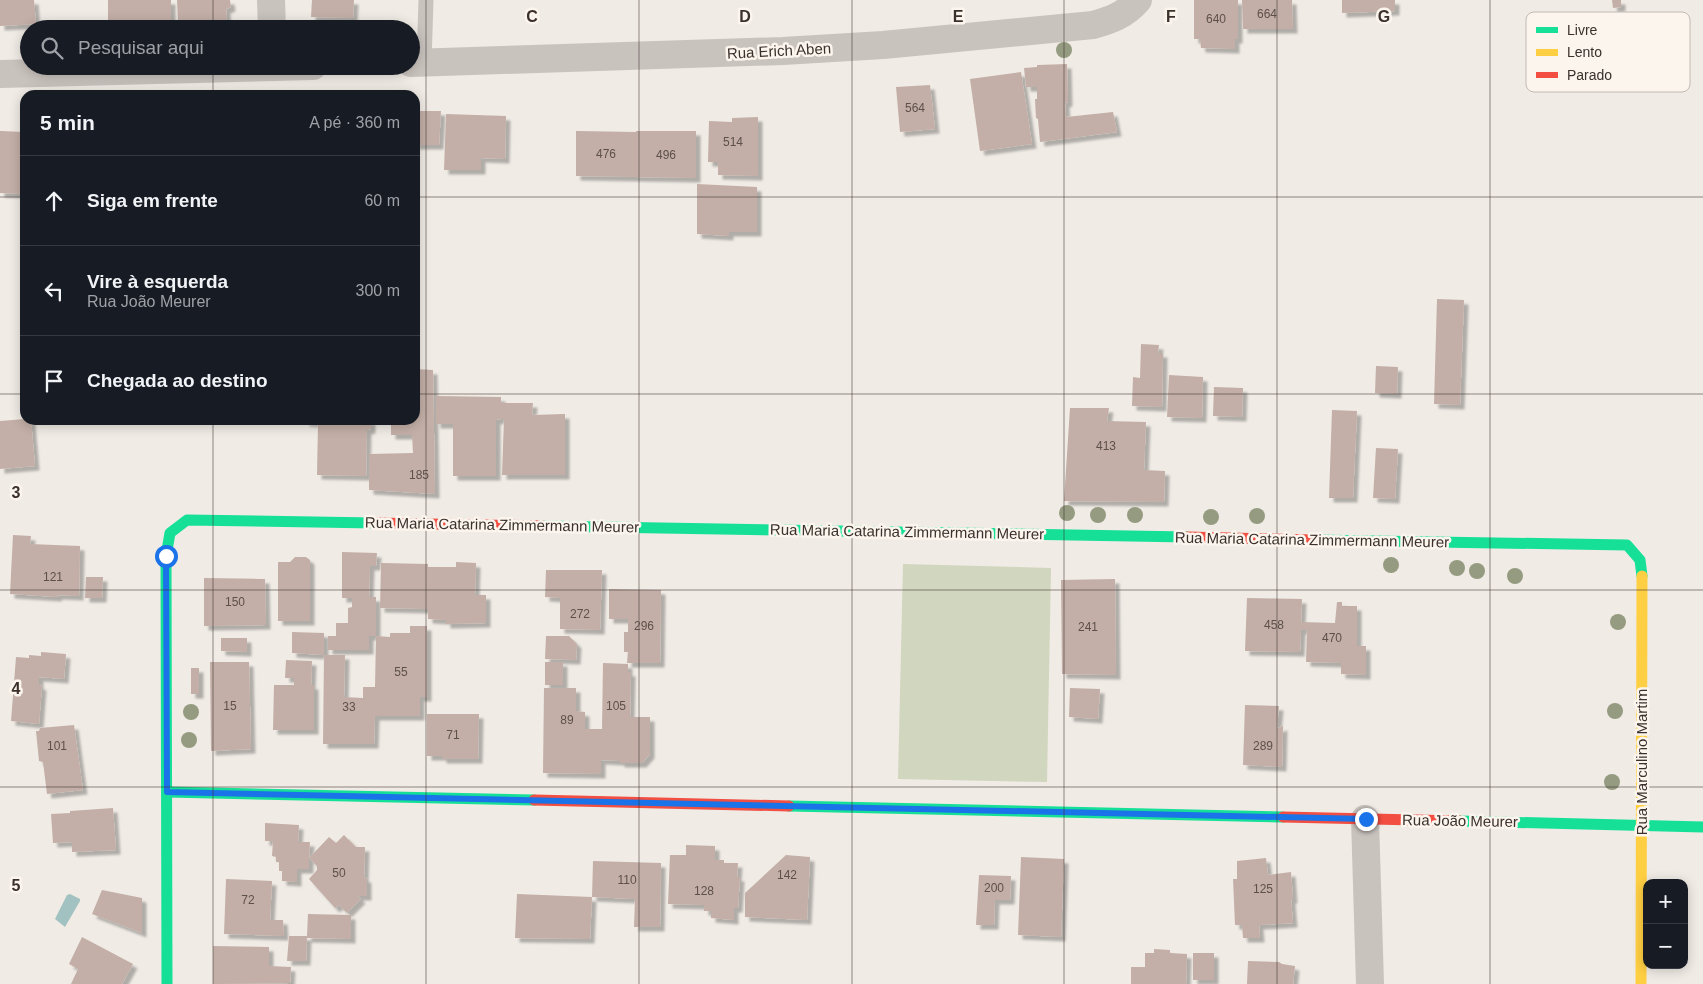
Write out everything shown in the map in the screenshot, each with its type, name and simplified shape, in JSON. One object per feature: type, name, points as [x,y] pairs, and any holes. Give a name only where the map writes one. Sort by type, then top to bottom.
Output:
[{"type":"street","points":[[272,0],[272,20]]},
{"type":"street","name":"Rua Erich Aben","points":[[420,63],[686,56],[884,45],[1093,25],[1118,17],[1138,0]]},
{"type":"street","points":[[0,74],[20,73]]},
{"type":"street","name":"Rua Maria Catarina Zimmermann Meurer","points":[[167,792],[166,556],[170,533],[187,520],[1627,545]]},
{"type":"street","name":"Rua Marculino Martim","points":[[1627,545],[1640,560],[1642,582],[1641,984]]},
{"type":"street","points":[[167,792],[167,984]]},
{"type":"street","name":"Rua João Meurer","points":[[167,792],[1703,827]]},
{"type":"street","points":[[1366,819],[1370,984]]},
{"type":"lane","points":[[420,47],[426,0]]},
{"type":"green space","points":[[903,564],[1051,568],[1047,782],[898,779]]},
{"type":"water","points":[[70,894],[80,899],[80,901],[65,927],[55,919],[67,895]]},
{"type":"building","points":[[0,0],[34,0],[36,20],[20,20],[20,25],[0,26]]},
{"type":"building","points":[[108,0],[171,0],[171,20],[108,20]]},
{"type":"building","points":[[177,0],[230,0],[231,7],[226,9],[227,20],[178,20]]},
{"type":"building","points":[[312,0],[354,0],[353,18],[311,17]]},
{"type":"building","points":[[1194,0],[1238,0],[1238,39],[1235,39],[1235,49],[1201,48],[1200,39],[1194,39]]},
{"type":"building","points":[[1242,0],[1292,0],[1293,29],[1243,29]]},
{"type":"building","points":[[1342,0],[1395,0],[1395,11],[1342,13]]},
{"type":"building","points":[[1612,0],[1621,0],[1621,7],[1613,8]]},
{"type":"building","points":[[1067,64],[1068,102],[1065,103],[1066,117],[1113,112],[1117,132],[1040,142],[1038,119],[1036,118],[1035,99],[1037,99],[1037,87],[1026,87],[1024,68],[1037,67],[1037,65]]},
{"type":"building","points":[[1021,72],[1032,144],[980,151],[970,79]]},
{"type":"building","points":[[930,85],[935,129],[900,132],[896,87]]},
{"type":"building","points":[[420,111],[441,111],[439,145],[420,145]]},
{"type":"building","points":[[446,114],[506,116],[505,159],[481,158],[481,170],[444,170]]},
{"type":"building","points":[[758,117],[758,176],[718,175],[718,162],[708,162],[709,121],[732,122],[732,118]]},
{"type":"building","points":[[0,131],[20,132],[20,194],[0,193]]},
{"type":"building","points":[[576,131],[696,131],[696,178],[576,176]]},
{"type":"building","points":[[697,184],[757,187],[757,232],[729,232],[729,236],[697,234]]},
{"type":"building","points":[[1437,299],[1464,300],[1460,405],[1434,404]]},
{"type":"building","points":[[1141,344],[1159,345],[1158,353],[1163,353],[1162,407],[1132,406],[1133,377],[1140,378]]},
{"type":"building","points":[[1376,366],[1398,367],[1397,394],[1375,393]]},
{"type":"building","points":[[420,369],[433,370],[435,494],[369,490],[369,454],[413,453],[412,435],[391,435],[391,425],[420,425]]},
{"type":"building","points":[[1169,375],[1203,377],[1202,418],[1167,417]]},
{"type":"building","points":[[1214,387],[1243,388],[1242,417],[1213,416]]},
{"type":"building","points":[[436,396],[501,397],[501,403],[533,403],[532,415],[565,414],[565,475],[502,475],[504,419],[501,419],[496,420],[496,476],[453,476],[453,424],[436,424]]},
{"type":"building","points":[[1070,408],[1109,408],[1107,421],[1146,422],[1144,470],[1165,471],[1164,502],[1064,501]]},
{"type":"building","points":[[1332,410],[1357,411],[1353,498],[1329,498]]},
{"type":"building","points":[[20,419],[20,425],[31,425],[35,466],[0,469],[0,421]]},
{"type":"building","points":[[318,425],[371,425],[371,429],[367,430],[366,476],[317,475]]},
{"type":"building","points":[[1376,448],[1398,449],[1395,499],[1373,498]]},
{"type":"building","points":[[13,535],[31,536],[30,544],[80,546],[79,596],[58,595],[57,597],[10,594]]},
{"type":"building","points":[[342,552],[377,553],[376,566],[370,566],[369,597],[376,597],[376,636],[369,636],[369,650],[328,650],[328,636],[336,636],[336,623],[348,623],[348,608],[352,607],[352,598],[342,598]]},
{"type":"building","points":[[295,557],[306,557],[310,560],[310,621],[278,621],[278,562],[290,562]]},
{"type":"building","points":[[456,562],[476,563],[475,595],[486,595],[486,623],[446,624],[446,620],[428,619],[428,609],[380,608],[381,563],[428,564],[428,567],[456,567]]},
{"type":"building","points":[[546,570],[602,570],[600,630],[560,629],[560,598],[545,597]]},
{"type":"building","points":[[86,577],[103,577],[102,598],[85,598]]},
{"type":"building","points":[[204,578],[265,579],[266,625],[204,626]]},
{"type":"building","points":[[1115,579],[1116,675],[1062,674],[1061,580]]},
{"type":"building","points":[[609,589],[661,590],[660,663],[627,663],[628,652],[624,652],[624,632],[628,632],[628,619],[609,619]]},
{"type":"building","points":[[1247,598],[1302,599],[1301,622],[1335,623],[1337,602],[1342,602],[1342,606],[1357,606],[1357,646],[1366,646],[1366,675],[1341,674],[1341,663],[1306,662],[1307,630],[1301,630],[1300,652],[1245,651]]},
{"type":"building","points":[[410,626],[427,626],[427,697],[420,697],[420,716],[375,716],[374,744],[323,744],[324,655],[345,655],[344,697],[363,698],[363,687],[375,687],[376,636],[390,637],[390,633],[410,633]]},
{"type":"building","points":[[292,632],[324,633],[324,655],[292,653]]},
{"type":"building","points":[[546,636],[569,636],[577,644],[576,660],[545,659]]},
{"type":"building","points":[[221,638],[247,638],[247,652],[221,651]]},
{"type":"building","points":[[41,652],[66,654],[64,679],[39,677],[39,685],[42,686],[39,724],[11,721],[16,657],[29,658],[29,655],[41,656]]},
{"type":"building","points":[[286,660],[312,661],[311,685],[314,685],[314,730],[273,730],[274,685],[294,685],[294,678],[285,678]]},
{"type":"building","points":[[210,662],[249,662],[251,749],[211,751]]},
{"type":"building","points":[[545,662],[563,662],[563,685],[545,685]]},
{"type":"building","points":[[603,663],[628,664],[628,672],[631,672],[630,717],[650,717],[650,754],[642,763],[620,763],[620,761],[601,760],[601,774],[543,773],[544,688],[576,688],[576,711],[585,712],[585,729],[602,729]]},
{"type":"building","points":[[191,668],[199,668],[199,694],[191,694]]},
{"type":"building","points":[[1070,688],[1100,689],[1098,719],[1069,717]]},
{"type":"building","points":[[1245,705],[1279,706],[1277,728],[1283,726],[1282,767],[1243,765]]},
{"type":"building","points":[[427,714],[479,714],[478,759],[442,759],[442,756],[427,756]]},
{"type":"building","points":[[74,725],[83,790],[47,794],[43,762],[39,761],[36,731],[39,731],[40,728]]},
{"type":"building","points":[[113,808],[116,850],[72,852],[72,842],[53,843],[51,814]]},
{"type":"building","points":[[265,823],[299,825],[298,842],[310,842],[309,869],[297,869],[297,882],[282,881],[282,871],[279,871],[279,862],[276,862],[276,857],[272,856],[273,841],[265,841]]},
{"type":"building","points":[[344,835],[356,847],[365,847],[364,877],[367,879],[367,896],[358,896],[361,899],[347,913],[339,905],[335,908],[309,879],[317,870],[317,866],[309,858],[329,837],[336,843]]},
{"type":"building","points":[[686,845],[715,846],[715,860],[724,860],[724,863],[738,863],[737,877],[740,877],[738,908],[734,908],[734,920],[711,918],[711,911],[704,911],[704,905],[668,904],[670,855],[686,855]]},
{"type":"building","points":[[786,855],[810,857],[807,920],[745,917],[745,893]]},
{"type":"building","points":[[1021,857],[1064,859],[1061,937],[1018,935]]},
{"type":"building","points":[[1266,858],[1268,875],[1291,872],[1293,923],[1259,925],[1260,938],[1243,938],[1242,925],[1235,925],[1233,879],[1237,879],[1237,861]]},
{"type":"building","points":[[593,861],[661,863],[660,927],[634,927],[635,899],[592,897]]},
{"type":"building","points":[[979,875],[1011,876],[1010,900],[995,900],[994,925],[976,925]]},
{"type":"building","points":[[226,879],[272,881],[270,920],[283,920],[284,936],[224,934]]},
{"type":"building","points":[[102,890],[142,898],[142,933],[92,914]]},
{"type":"building","points":[[517,894],[592,897],[590,939],[515,938]]},
{"type":"building","points":[[308,914],[351,915],[351,939],[307,938]]},
{"type":"building","points":[[289,936],[307,936],[306,961],[287,961]]},
{"type":"building","points":[[82,937],[133,964],[122,984],[71,984],[78,969],[69,964]]},
{"type":"building","points":[[213,946],[269,947],[269,966],[291,967],[290,983],[213,984]]},
{"type":"building","points":[[1154,949],[1170,950],[1170,953],[1187,954],[1186,984],[1131,984],[1131,967],[1145,967],[1145,953],[1154,953]]},
{"type":"building","points":[[1193,953],[1214,953],[1214,980],[1193,980]]},
{"type":"building","points":[[1248,961],[1279,962],[1295,966],[1293,984],[1247,984]]},
{"type":"traffic: fast","points":[[167,984],[166,556],[170,533],[187,520],[375,523]]},
{"type":"traffic: fast","points":[[543,526],[1187,537]]},
{"type":"traffic: fast","points":[[1314,540],[1627,545],[1640,560],[1642,576]]},
{"type":"traffic: fast","points":[[167,792],[534,800]]},
{"type":"traffic: fast","points":[[789,806],[1283,817]]},
{"type":"traffic: fast","points":[[1460,821],[1703,827]]},
{"type":"traffic: slow","points":[[1641,984],[1642,576]]},
{"type":"traffic: jam","points":[[375,523],[543,526]]},
{"type":"traffic: jam","points":[[1187,537],[1314,540]]},
{"type":"traffic: jam","points":[[534,800],[789,806]]},
{"type":"traffic: jam","points":[[1283,817],[1460,821]]},
{"type":"route","points":[[166,556],[167,792],[1366,819]]}]
